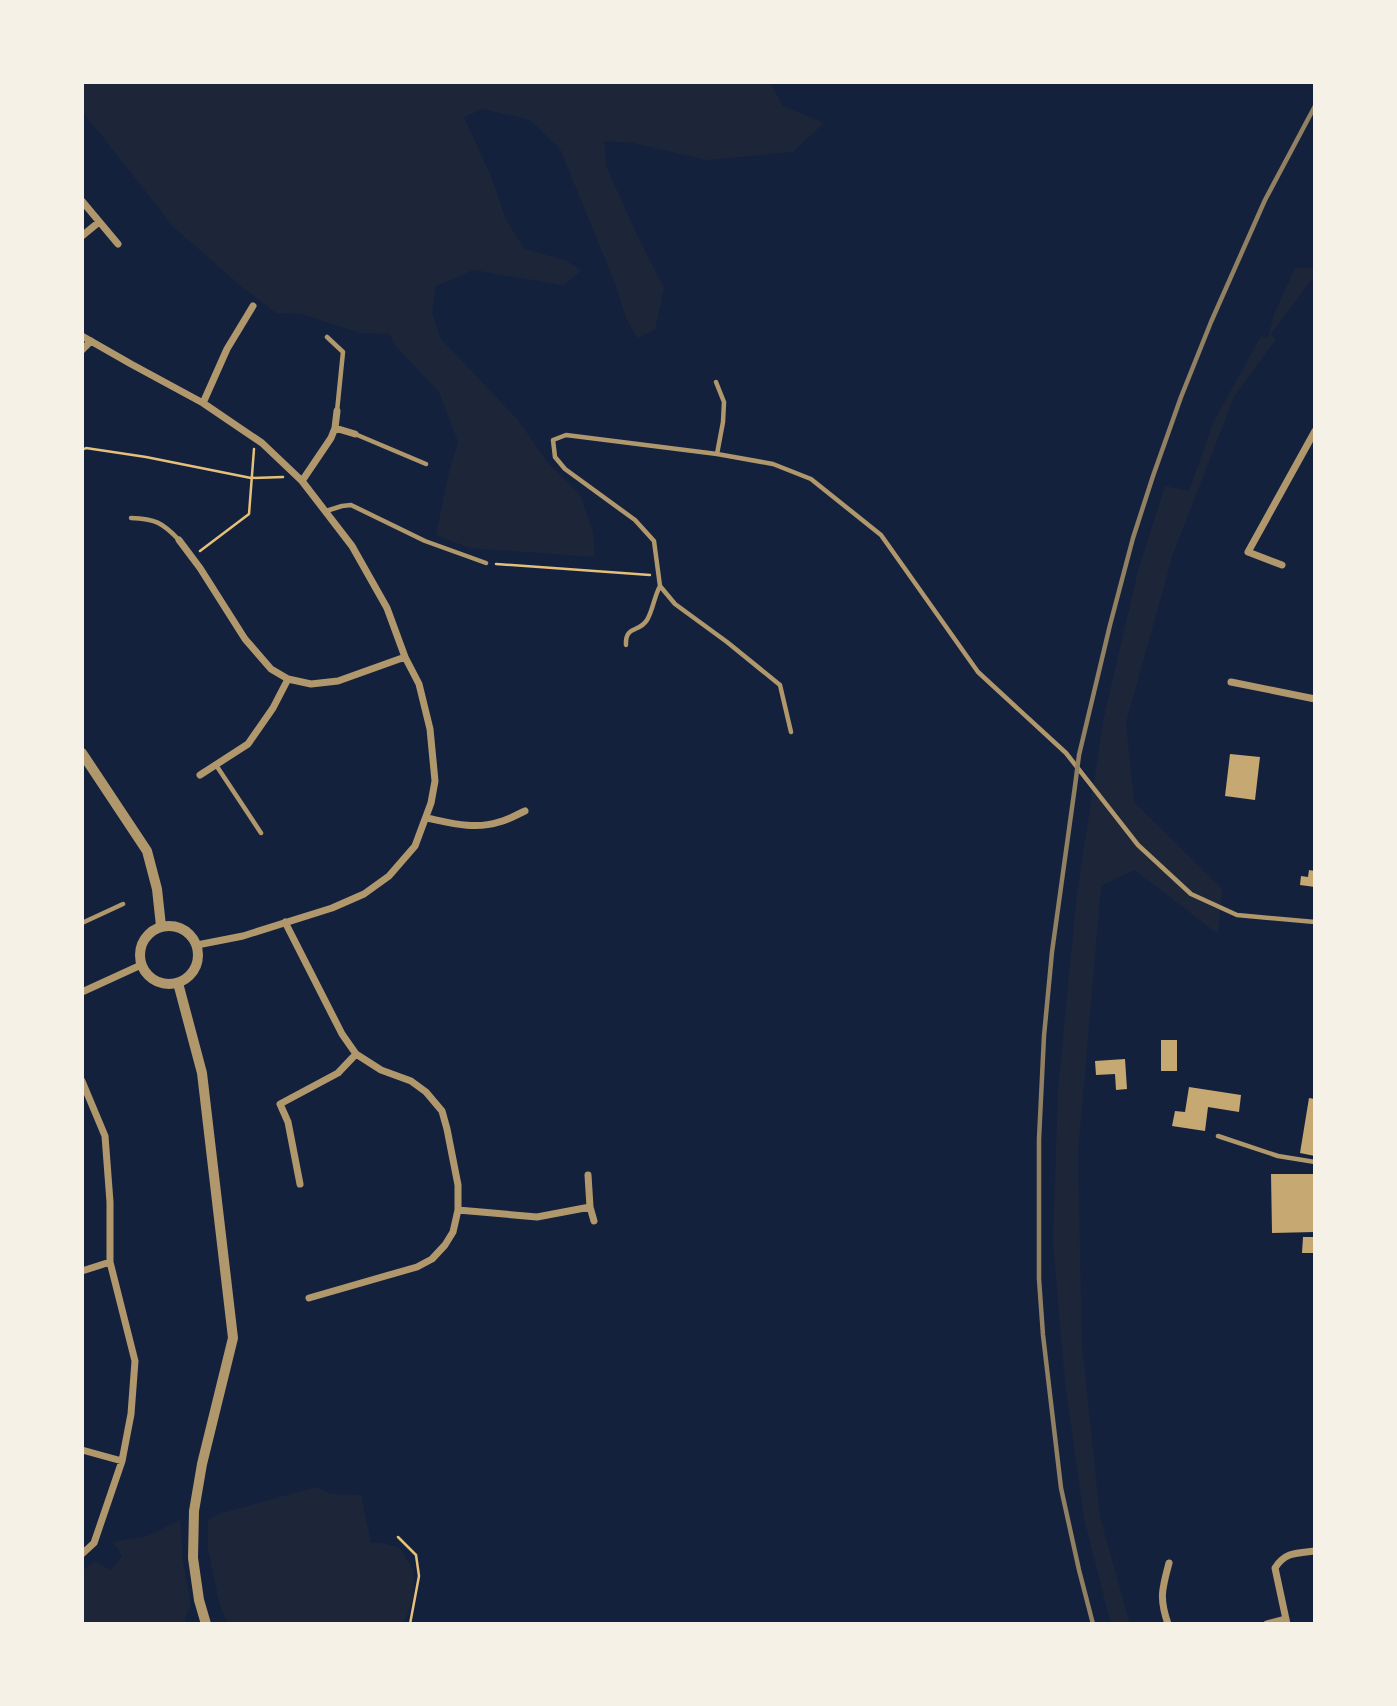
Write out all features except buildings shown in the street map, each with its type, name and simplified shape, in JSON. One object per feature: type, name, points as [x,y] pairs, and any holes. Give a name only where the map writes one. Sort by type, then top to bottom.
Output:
[{"type":"street","points":[[82,201],[118,244]]},
{"type":"street","points":[[82,236],[99,222]]},
{"type":"street","points":[[203,403],[227,349],[253,306]]},
{"type":"street","points":[[82,335],[203,403],[262,443],[299,479],[352,546],[387,608],[405,657],[419,684],[430,729],[435,781],[427,818],[415,846],[389,876],[364,894],[332,908],[243,936],[197,945]]},
{"type":"street","points":[[82,350],[91,341]]},
{"type":"street","points":[[299,479],[331,438],[337,411]]},
{"type":"street","points":[[335,428],[355,434]]},
{"type":"street","points":[[1282,565],[1248,552],[1314,434]]},
{"type":"street","points":[[179,540],[245,639],[271,669],[288,679],[311,684],[338,681],[405,657]]},
{"type":"street","points":[[200,775],[248,744],[273,708],[288,679]]},
{"type":"street","points":[[1231,682],[1315,699]]},
{"type":"street","points":[[82,753],[147,851],[157,889],[161,926]]},
{"type":"street","points":[[427,818],[464,826],[483,825],[499,822],[525,811]]},
{"type":"street","points":[[285,922],[342,1034],[356,1054],[381,1070],[411,1081],[426,1092],[442,1111],[458,1185],[458,1210],[453,1232],[432,1259],[417,1267],[309,1298]]},
{"type":"street","points":[[170,925],[187,931],[197,945],[197,964],[193,972],[178,983],[160,983],[146,973],[141,965],[139,956],[145,937],[161,926],[170,925]]},
{"type":"street","points":[[82,992],[141,965]]},
{"type":"street","points":[[178,983],[202,1073],[233,1338],[202,1464],[194,1511],[193,1558],[199,1600],[206,1624]]},
{"type":"street","points":[[300,1184],[288,1122],[280,1104],[338,1073],[356,1054]]},
{"type":"street","points":[[82,1081],[105,1136],[110,1202],[110,1262],[135,1361],[131,1414],[122,1461],[94,1543],[82,1554]]},
{"type":"street","points":[[588,1175],[590,1207],[594,1221]]},
{"type":"street","points":[[458,1210],[537,1217],[590,1207]]},
{"type":"street","points":[[82,1271],[110,1262]]},
{"type":"street","points":[[82,1450],[122,1461]]},
{"type":"street","points":[[1267,1624],[1286,1622],[1275,1568],[1280,1559],[1290,1554],[1315,1550]]},
{"type":"street","points":[[1168,1624],[1162,1603],[1162,1588],[1170,1563]]},
{"type":"lane","points":[[327,337],[343,352],[337,411]]},
{"type":"lane","points":[[716,382],[724,402],[717,454]]},
{"type":"lane","points":[[355,434],[426,464]]},
{"type":"lane","points":[[626,645],[627,633],[643,625],[648,619],[660,586],[654,541],[635,520],[565,469],[555,457],[553,440],[566,435],[717,454],[772,464],[811,479],[881,535],[978,672],[1066,753],[1138,845],[1191,894],[1237,915],[1315,922]]},
{"type":"lane","points":[[325,511],[351,505],[425,541],[486,564]]},
{"type":"lane","points":[[131,518],[160,522],[179,540]]},
{"type":"lane","points":[[660,586],[675,604],[780,685],[791,732]]},
{"type":"lane","points":[[216,765],[261,833]]},
{"type":"lane","points":[[82,923],[123,904]]},
{"type":"lane","points":[[1218,1136],[1279,1156],[1315,1162]]},
{"type":"path","points":[[192,557],[249,514],[254,438]]},
{"type":"path","points":[[82,450],[86,448],[146,457],[251,478],[299,479]]},
{"type":"path","points":[[486,564],[659,577]]},
{"type":"path","points":[[398,1537],[416,1555],[419,1576],[410,1624]]},
{"type":"shaded area","points":[[82,82],[770,82],[783,106],[824,123],[793,152],[707,160],[633,143],[604,141],[606,166],[664,288],[655,330],[637,338],[626,318],[615,283],[560,149],[530,120],[483,109],[464,117],[491,176],[506,220],[525,249],[567,261],[581,271],[563,285],[473,270],[436,286],[432,312],[440,338],[518,420],[547,462],[580,495],[593,532],[595,557],[469,548],[436,535],[458,442],[439,392],[393,343],[390,334],[361,333],[301,314],[276,313],[242,287],[170,224],[82,111]]},
{"type":"shaded area","points":[[1315,256],[1315,275],[1271,334],[1276,339],[1234,397],[1173,554],[1126,723],[1134,802],[1222,889],[1218,934],[1134,870],[1101,886],[1078,1153],[1082,1345],[1100,1517],[1130,1624],[1111,1624],[1084,1519],[1065,1381],[1053,1243],[1058,1090],[1077,893],[1104,717],[1138,571],[1165,486],[1189,491],[1213,423],[1261,336],[1268,338],[1274,314],[1295,268],[1313,268]]},
{"type":"shaded area","points":[[316,1487],[331,1494],[361,1495],[371,1543],[400,1548],[414,1571],[413,1597],[404,1624],[228,1624],[220,1606],[208,1549],[208,1520],[219,1514]]},
{"type":"shaded area","points":[[180,1520],[183,1561],[191,1605],[185,1618],[187,1624],[82,1624],[82,1571],[94,1561],[111,1570],[122,1556],[113,1542],[147,1536]]},
{"type":"railway","points":[[1093,1624],[1061,1488],[1039,1279],[1039,1139],[1044,1036],[1052,952],[1079,755],[1133,538],[1181,397],[1265,200],[1315,106]]}]
